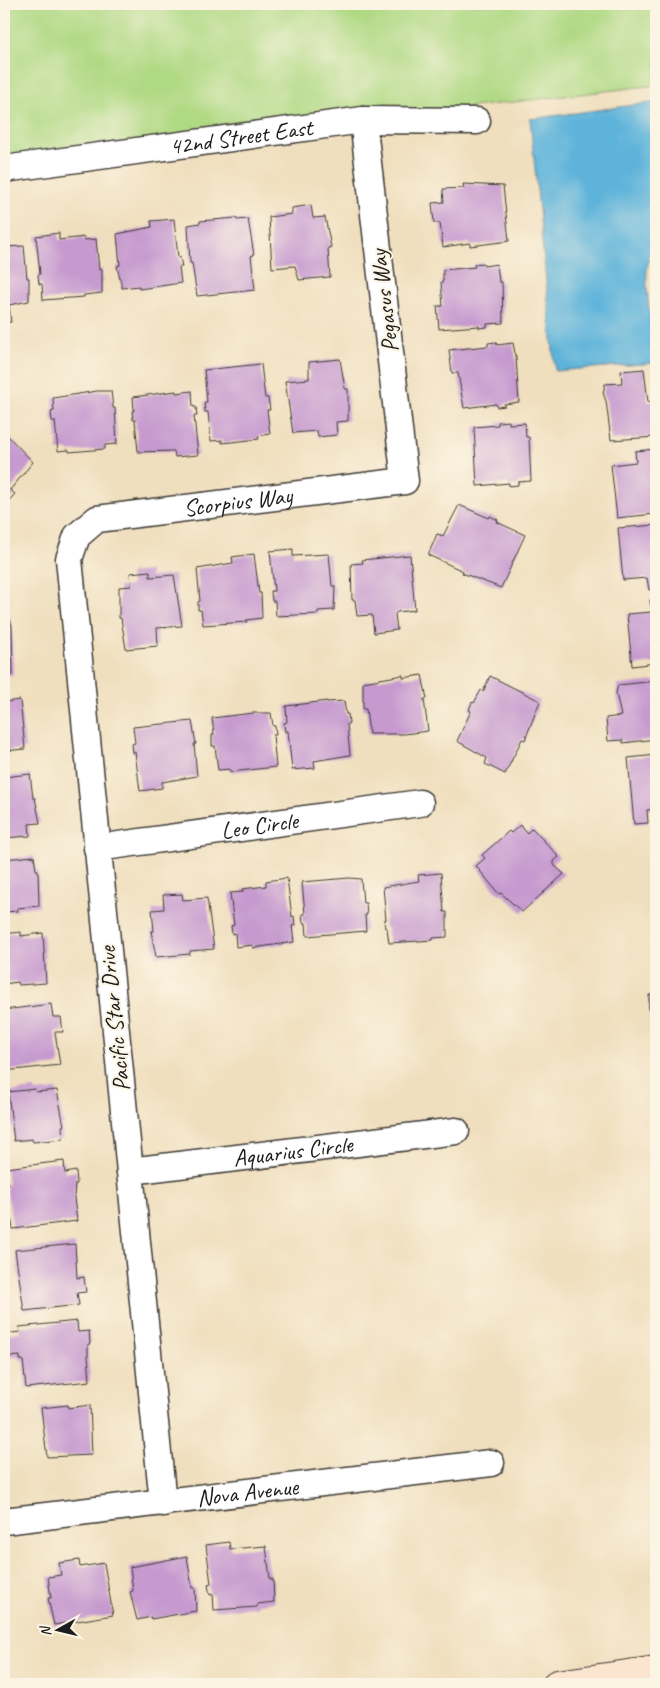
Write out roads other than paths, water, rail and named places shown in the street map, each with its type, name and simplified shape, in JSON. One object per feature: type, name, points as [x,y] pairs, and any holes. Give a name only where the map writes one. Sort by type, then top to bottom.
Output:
[{"type":"main road","points":[[557,1684],[656,1670]]},
{"type":"street","name":"42nd Street East","points":[[4,169],[363,120],[477,121]]},
{"type":"street","name":"Pegasus Way","points":[[363,120],[405,482]]},
{"type":"street","name":"Scorpius Way","points":[[77,536],[96,519],[405,482]]},
{"type":"street","name":"Pacific Star Drive","points":[[77,536],[69,559],[164,1503]]},
{"type":"street","name":"Leo Circle","points":[[97,848],[420,803]]},
{"type":"street","name":"Aquarius Circle","points":[[130,1171],[456,1130]]},
{"type":"street","name":"Nova Avenue","points":[[4,1521],[491,1464]]},
{"type":"water","points":[[656,102],[656,242],[650,255],[647,269],[647,285],[656,363],[555,371],[530,119]]}]
